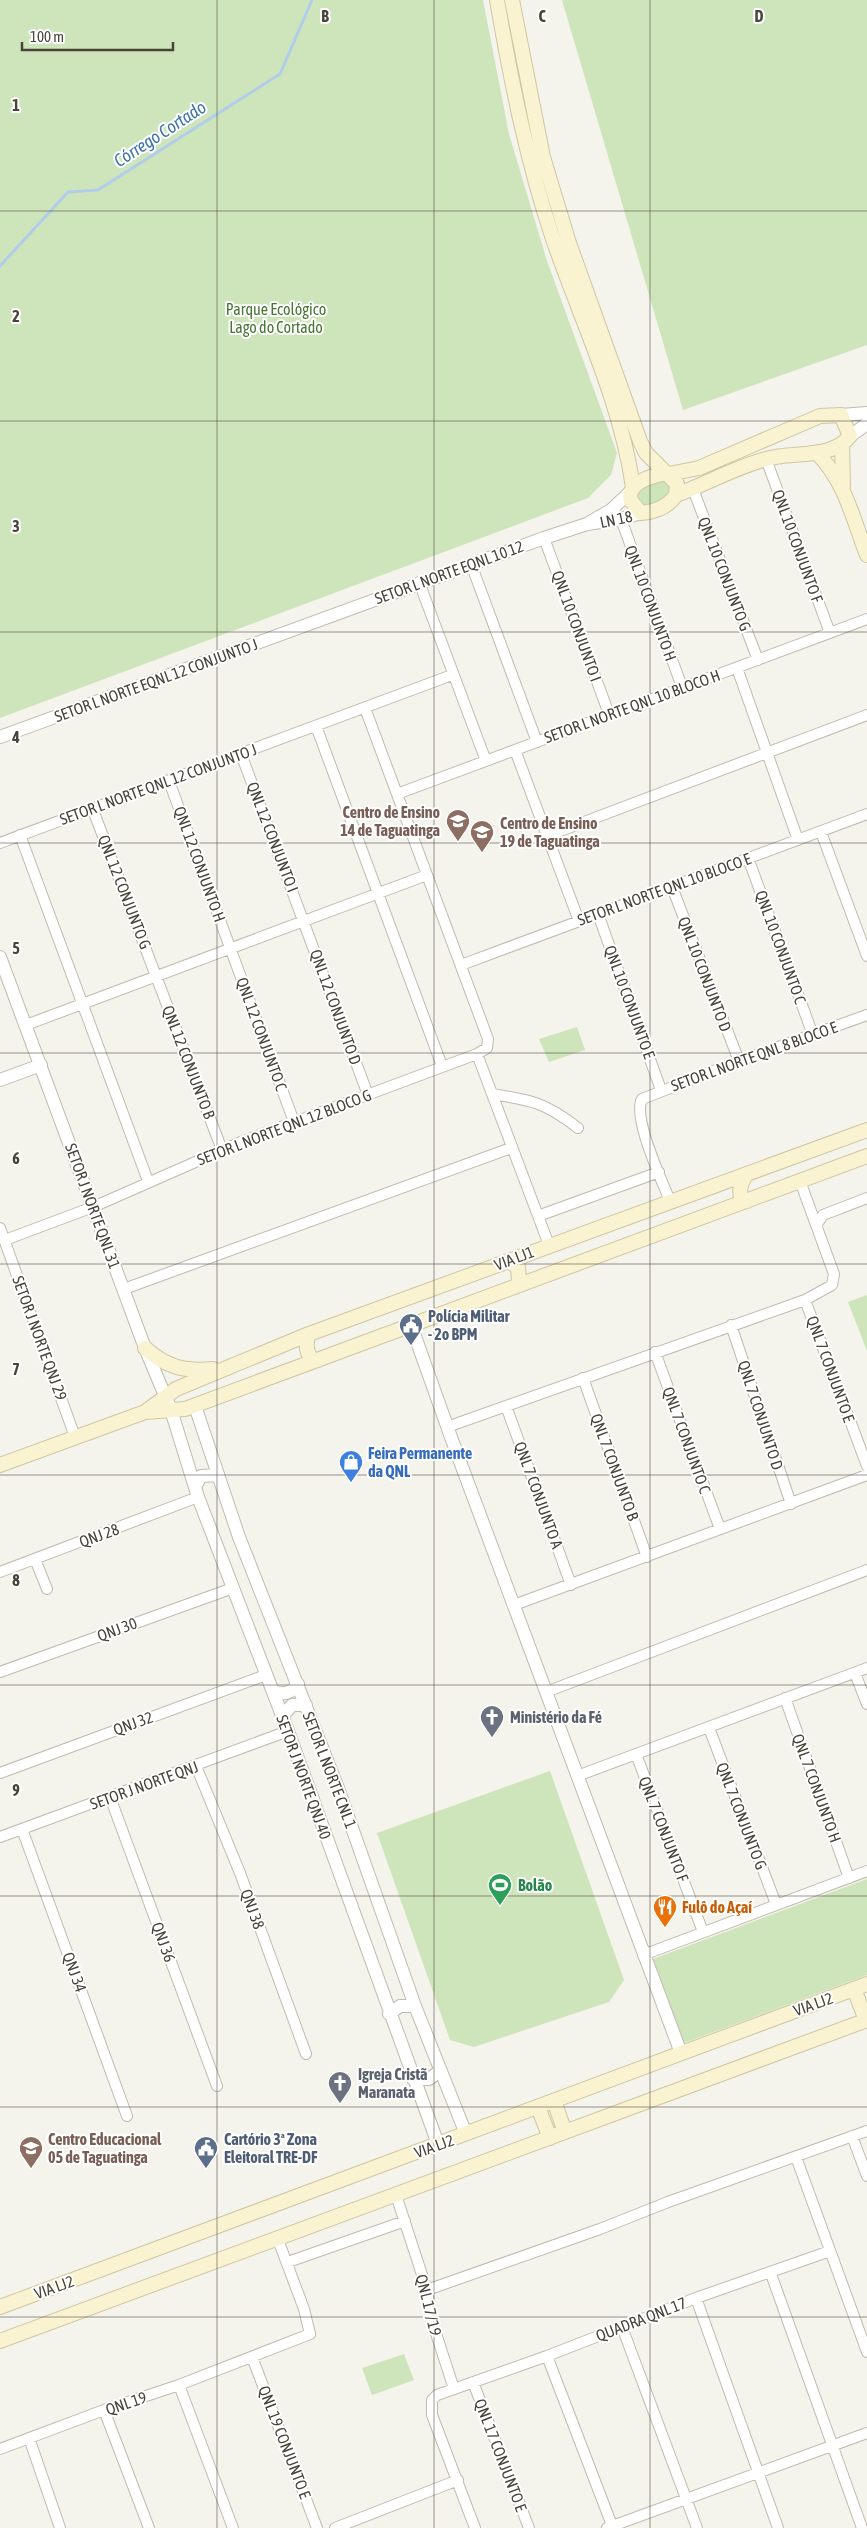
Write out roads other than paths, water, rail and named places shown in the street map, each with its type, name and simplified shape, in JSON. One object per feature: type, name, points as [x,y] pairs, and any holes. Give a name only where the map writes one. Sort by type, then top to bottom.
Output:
[{"type":"main road","points":[[497,0],[510,76],[529,160],[553,239],[622,427],[632,489],[631,501],[641,513],[663,507],[676,495],[766,459],[812,453],[846,440]]},
{"type":"main road","points":[[512,0],[543,156],[569,243],[640,441],[646,452],[677,484],[676,495]]},
{"type":"main road","points":[[632,489],[649,477],[700,468],[802,426],[820,416],[841,415],[846,440],[843,487]]},
{"type":"main road","points":[[802,426],[800,440],[812,453],[832,468],[843,487],[862,526],[867,555]]},
{"type":"main road","name":"VIA LJ1","points":[[145,1412],[164,1396],[309,1334],[867,1130]]},
{"type":"main road","name":"VIA LJ1","points":[[145,1412],[185,1409],[196,1406],[867,1156]]},
{"type":"main road","points":[[746,1174],[740,1183],[740,1191],[741,1198],[747,1201]]},
{"type":"main road","points":[[713,1187],[722,1199],[723,1206],[719,1211]]},
{"type":"main road","points":[[508,1261],[518,1267],[519,1282],[515,1287]]},
{"type":"main road","points":[[309,1334],[306,1347],[308,1355],[312,1360],[318,1360]]},
{"type":"main road","points":[[145,1348],[162,1362],[185,1370],[226,1368]]},
{"type":"main road","points":[[0,1465],[145,1412]]},
{"type":"main road","points":[[861,1986],[867,2020]]},
{"type":"main road","name":"VIA LJ2","points":[[0,2306],[861,1986]]},
{"type":"main road","name":"VIA LJ2","points":[[0,2341],[867,2020]]},
{"type":"main road","points":[[554,2101],[565,2132]]},
{"type":"main road","points":[[538,2106],[550,2138]]},
{"type":"street","points":[[841,415],[867,413]]},
{"type":"street","points":[[846,440],[867,424]]},
{"type":"street","name":"QNL 10 CONJUNTO F","points":[[766,459],[830,633]]},
{"type":"street","name":"LN 18","points":[[587,524],[611,510],[632,489]]},
{"type":"street","name":"QNL 10 CONJUNTO G","points":[[693,489],[758,660]]},
{"type":"street","name":"LN 18","points":[[587,524],[620,519],[641,513]]},
{"type":"street","name":"QNL 10 CONJUNTO H","points":[[620,519],[682,687]]},
{"type":"street","name":"SETOR L NORTE EQNL 10 12","points":[[311,622],[419,582],[587,524]]},
{"type":"street","name":"QNL 10 CONJUNTO I","points":[[544,538],[609,714]]},
{"type":"street","points":[[471,564],[537,742]]},
{"type":"street","points":[[419,582],[452,675],[486,761]]},
{"type":"street","name":"SETOR L NORTE QNL 10 BLOCO H","points":[[397,794],[867,619]]},
{"type":"street","name":"SETOR L NORTE EQNL 12 CONJUNTO J","points":[[0,737],[311,622]]},
{"type":"street","points":[[738,668],[798,840]]},
{"type":"street","name":"SETOR L NORTE QNL 12 CONJUNTO J","points":[[0,843],[93,810],[114,800],[169,782],[452,675]]},
{"type":"street","points":[[365,708],[488,1039],[480,1053],[492,1094],[549,1245]]},
{"type":"street","points":[[547,836],[867,715]]},
{"type":"street","points":[[316,726],[442,1066]]},
{"type":"street","points":[[515,750],[579,921]]},
{"type":"street","name":"QNL 12 CONJUNTO I","points":[[241,754],[305,920]]},
{"type":"street","name":"QNL 12 CONJUNTO H","points":[[169,782],[230,947]]},
{"type":"street","name":"QNL 12 CONJUNTO G","points":[[93,810],[156,975]]},
{"type":"street","name":"SETOR L NORTE QNL 10 BLOCO E","points":[[461,965],[867,814]]},
{"type":"street","points":[[821,832],[867,956]]},
{"type":"street","points":[[20,835],[148,1181]]},
{"type":"street","name":"QNL 10 CONJUNTO C","points":[[748,858],[813,1035]]},
{"type":"street","points":[[26,1025],[230,947],[427,875]]},
{"type":"street","name":"QNL 10 CONJUNTO D","points":[[672,887],[739,1061]]},
{"type":"street","name":"QNL 10 CONJUNTO E","points":[[598,914],[661,1090]]},
{"type":"street","name":"QNL 12 CONJUNTO D","points":[[305,920],[368,1095]]},
{"type":"street","name":"QNL 12 CONJUNTO C","points":[[230,947],[294,1122]]},
{"type":"street","name":"SETOR J NORTE QNL 31","points":[[0,956],[164,1396]]},
{"type":"street","name":"QNL 12 CONJUNTO B","points":[[156,975],[222,1150]]},
{"type":"street","name":"SETOR L NORTE QNL 8 BLOCO E","points":[[659,1172],[641,1121],[639,1104],[642,1099],[661,1090],[867,1015]]},
{"type":"street","name":"SETOR L NORTE QNL 12 BLOCO G","points":[[93,1207],[148,1181],[222,1150],[480,1053]]},
{"type":"street","points":[[0,1080],[41,1065]]},
{"type":"street","points":[[492,1094],[541,1103],[555,1110],[578,1128]]},
{"type":"street","points":[[124,1289],[511,1148]]},
{"type":"street","points":[[538,1216],[659,1172],[670,1201]]},
{"type":"street","points":[[447,1427],[805,1300],[832,1286],[834,1280],[818,1218],[800,1181]]},
{"type":"street","points":[[818,1218],[867,1198]]},
{"type":"street","points":[[4,1240],[93,1207]]},
{"type":"street","name":"SETOR J NORTE QNJ 29","points":[[0,1228],[75,1436]]},
{"type":"street","name":"QNL 7 CONJUNTO E","points":[[805,1300],[867,1466]]},
{"type":"street","points":[[411,1325],[447,1427],[682,2053]]},
{"type":"street","name":"QNL 7 CONJUNTO D","points":[[731,1325],[790,1504]]},
{"type":"street","name":"QNL 7 CONJUNTO C","points":[[655,1352],[720,1529]]},
{"type":"street","name":"QNL 7 CONJUNTO B","points":[[583,1378],[647,1557]]},
{"type":"street","name":"SETOR J NORTE QNJ 40","points":[[164,1396],[171,1410],[197,1492],[288,1732],[389,2014],[438,2144]]},
{"type":"street","name":"SETOR L NORTE CNL 1","points":[[196,1406],[239,1537],[338,1788],[415,2006],[466,2134]]},
{"type":"street","name":"QNL 7 CONJUNTO A","points":[[506,1406],[571,1585]]},
{"type":"street","points":[[197,1492],[202,1476],[218,1475]]},
{"type":"street","points":[[514,1605],[867,1475]]},
{"type":"street","name":"QNJ 28","points":[[0,1572],[197,1492]]},
{"type":"street","points":[[35,1559],[47,1589]]},
{"type":"street","points":[[546,1692],[867,1570]]},
{"type":"street","name":"QNJ 30","points":[[0,1672],[233,1588]]},
{"type":"street","points":[[577,1776],[867,1668]]},
{"type":"street","points":[[855,1672],[867,1704]]},
{"type":"street","name":"QNJ 32","points":[[0,1773],[266,1675]]},
{"type":"street","points":[[272,1690],[278,1694],[287,1693],[294,1690],[298,1684]]},
{"type":"street","name":"QNL 7 CONJUNTO H","points":[[784,1698],[849,1878]]},
{"type":"street","points":[[282,1717],[292,1705],[306,1705]]},
{"type":"street","name":"QNL 7 CONJUNTO G","points":[[708,1728],[776,1904]]},
{"type":"street","name":"SETOR J NORTE QNJ","points":[[0,1837],[288,1732]]},
{"type":"street","name":"QNL 7 CONJUNTO F","points":[[636,1754],[703,1932]]},
{"type":"street","name":"QNJ 38","points":[[196,1766],[240,1873],[306,2054]]},
{"type":"street","name":"QNJ 36","points":[[110,1798],[217,2086]]},
{"type":"street","name":"QNJ 34","points":[[22,1829],[128,2116]]},
{"type":"street","points":[[644,1955],[867,1871]]},
{"type":"street","points":[[389,2014],[400,2006],[415,2006]]},
{"type":"street","points":[[414,2079],[429,2080],[440,2071]]},
{"type":"street","points":[[427,2290],[867,2131]]},
{"type":"street","points":[[852,2136],[867,2176]]},
{"type":"street","points":[[796,2157],[830,2251],[863,2330],[867,2352]]},
{"type":"street","name":"QNL 17/19","points":[[396,2195],[427,2290],[431,2318],[454,2389]]},
{"type":"street","points":[[288,2262],[404,2221]]},
{"type":"street","points":[[252,2357],[310,2334],[304,2309],[288,2262],[277,2237]]},
{"type":"street","name":"QUADRA QNL 17","points":[[454,2389],[547,2356],[696,2298],[771,2274],[830,2251]]},
{"type":"street","points":[[771,2274],[862,2528]]},
{"type":"street","points":[[696,2298],[760,2472],[778,2528]]},
{"type":"street","points":[[622,2327],[697,2528]]},
{"type":"street","points":[[547,2356],[611,2527],[867,2433]]},
{"type":"street","name":"QNL 19","points":[[0,2449],[252,2357]]},
{"type":"street","name":"QNL 19 CONJUNTO E","points":[[252,2357],[317,2528]]},
{"type":"street","name":"QNL 17 CONJUNTO E","points":[[473,2382],[529,2528]]},
{"type":"street","points":[[179,2385],[233,2528]]},
{"type":"street","points":[[454,2389],[437,2395],[432,2400],[432,2415],[475,2528]]},
{"type":"street","points":[[104,2410],[149,2528]]},
{"type":"street","points":[[29,2438],[60,2528]]},
{"type":"street","points":[[342,2526],[458,2480]]},
{"type":"waterway","name":"Córrego Cortado","points":[[0,266],[68,192],[98,190],[280,74],[312,0]]},
{"type":"place","name":"Centro de Ensino 14 de Taguatinga","points":[[458,842]]},
{"type":"place","name":"Centro de Ensino 19 de Taguatinga","points":[[482,853]]},
{"type":"place","name":"Polícia Militar - 2o BPM","points":[[411,1346]]},
{"type":"place","name":"Feira Permanente da QNL","points":[[351,1483]]},
{"type":"place","name":"Ministério da Fé","points":[[492,1738]]},
{"type":"place","name":"Bolão","points":[[500,1906]]},
{"type":"place","name":"Fulô do Açaí","points":[[665,1928]]},
{"type":"place","name":"Igreja Cristã Maranata","points":[[340,2104]]},
{"type":"place","name":"Centro Educacional 05 de Taguatinga","points":[[31,2169]]},
{"type":"place","name":"Cartório 3ª Zona Eleitoral TRE-DF","points":[[206,2169]]},
{"type":"park label","name":"Parque Ecológico Lago do Cortado","points":[[276,318]]}]
